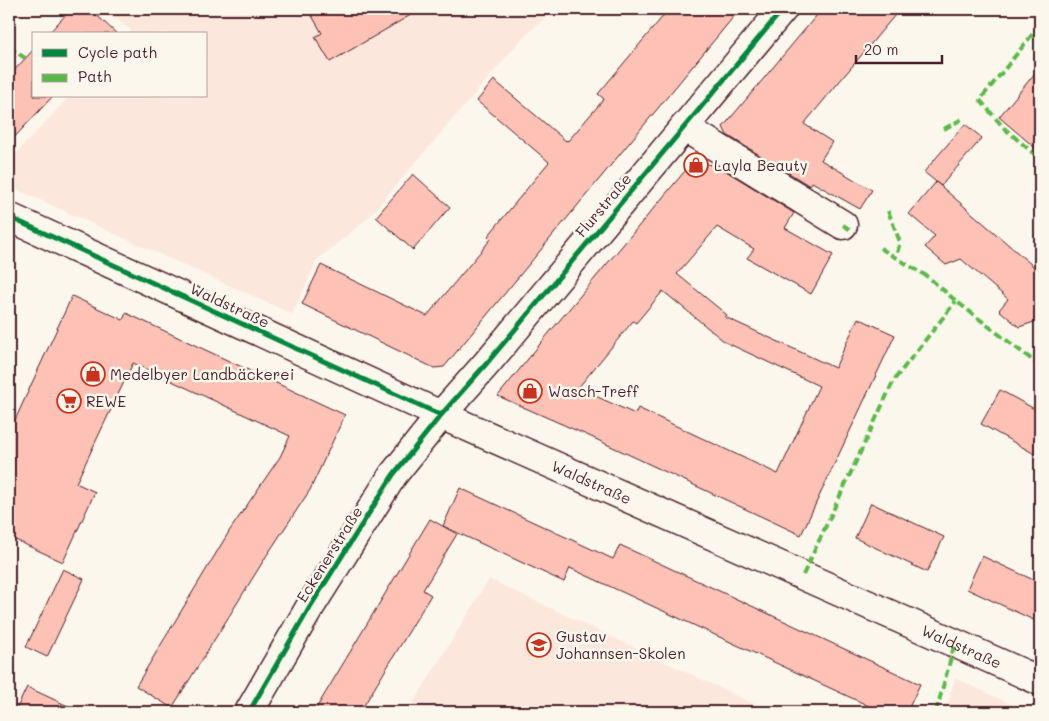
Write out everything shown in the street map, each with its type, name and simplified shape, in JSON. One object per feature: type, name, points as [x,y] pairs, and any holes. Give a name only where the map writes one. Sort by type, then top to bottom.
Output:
[{"type":"main road","name":"Flurstraße","points":[[441,415],[487,363],[783,9]]},
{"type":"main road","points":[[684,127],[843,225]]},
{"type":"main road","name":"Waldstraße","points":[[9,217],[441,415],[1040,682]]},
{"type":"main road","name":"Eckenerstraße","points":[[250,712],[315,600],[393,475],[441,415]]},
{"type":"shaded area","points":[[104,9],[554,9],[521,40],[367,219],[318,259],[292,314],[9,186],[9,161],[68,98],[208,98],[208,32],[130,32],[131,30]]},
{"type":"shaded area","name":"Gustav Johannsen-Skolen","points":[[489,579],[771,712],[408,712]]},
{"type":"shaded area","points":[[955,678],[1027,712],[946,712]]},
{"type":"building","points":[[71,9],[90,9],[115,32],[50,32]]},
{"type":"building","points":[[308,9],[421,9],[330,62],[315,37],[322,33]]},
{"type":"building","points":[[669,9],[740,9],[444,367],[434,368],[302,304],[321,265],[427,316],[491,239],[488,236],[549,162],[477,101],[494,80],[568,141],[604,99],[598,94]]},
{"type":"building","points":[[822,9],[900,9],[804,124],[832,142],[821,160],[872,190],[860,209],[812,182],[810,186],[727,135],[723,127]]},
{"type":"building","points":[[32,51],[32,98],[51,98],[9,143],[9,76]]},
{"type":"building","points":[[1040,67],[1040,152],[999,117]]},
{"type":"building","points":[[965,124],[982,138],[941,186],[924,172]]},
{"type":"building","points":[[695,159],[726,171],[794,213],[785,228],[833,255],[811,294],[747,258],[754,249],[717,227],[677,274],[727,315],[725,317],[835,368],[858,318],[895,335],[801,535],[589,436],[498,396]],"holes":[[[663,291],[725,342],[819,386],[778,474],[638,408],[635,414],[578,388],[633,321],[636,323]]]},
{"type":"building","points":[[413,174],[450,207],[413,250],[376,217]]},
{"type":"building","points":[[936,182],[1040,272],[1040,320],[1019,327],[999,310],[1008,299],[961,259],[946,265],[925,247],[935,236],[909,214]]},
{"type":"building","points":[[72,296],[123,320],[126,313],[345,415],[310,490],[267,555],[172,708],[136,686],[230,530],[280,457],[290,436],[133,363],[76,483],[95,492],[63,562],[9,537],[9,433]]},
{"type":"building","points":[[1000,390],[1040,412],[1040,457],[981,424]]},
{"type":"building","points":[[460,488],[613,559],[620,545],[920,684],[907,712],[882,712],[570,568],[564,582],[443,526]]},
{"type":"building","points":[[871,503],[944,537],[927,572],[855,538]]},
{"type":"building","points":[[430,519],[457,534],[423,590],[431,595],[360,712],[314,712]]},
{"type":"building","points":[[982,556],[1040,583],[1040,623],[967,589]]},
{"type":"building","points":[[63,569],[84,579],[47,657],[26,647]]},
{"type":"building","points":[[27,687],[81,712],[15,712]]},
{"type":"marked path","points":[[1040,25],[980,100],[1004,128],[1040,159]]},
{"type":"marked path","points":[[9,47],[25,58]]},
{"type":"marked path","points":[[944,129],[962,119]]},
{"type":"marked path","points":[[888,211],[900,242],[896,257]]},
{"type":"marked path","points":[[843,225],[852,231]]},
{"type":"marked path","points":[[880,248],[928,277],[1040,366]]},
{"type":"marked path","points":[[803,575],[894,380],[956,301]]},
{"type":"marked path","points":[[936,712],[955,643]]},
{"type":"cycle path","points":[[249,712],[310,607],[393,475],[441,415],[487,363],[783,9]]},
{"type":"cycle path","points":[[9,217],[441,415]]},
{"type":"place","name":"Layla Beauty","points":[[696,165]]},
{"type":"place","name":"Medelbyer Landbäckerei","points":[[93,374]]},
{"type":"place","name":"Wasch-Treff","points":[[530,391]]},
{"type":"place","name":"REWE","points":[[69,401]]},
{"type":"place","name":"Gustav Johannsen-Skolen","points":[[539,645]]}]
